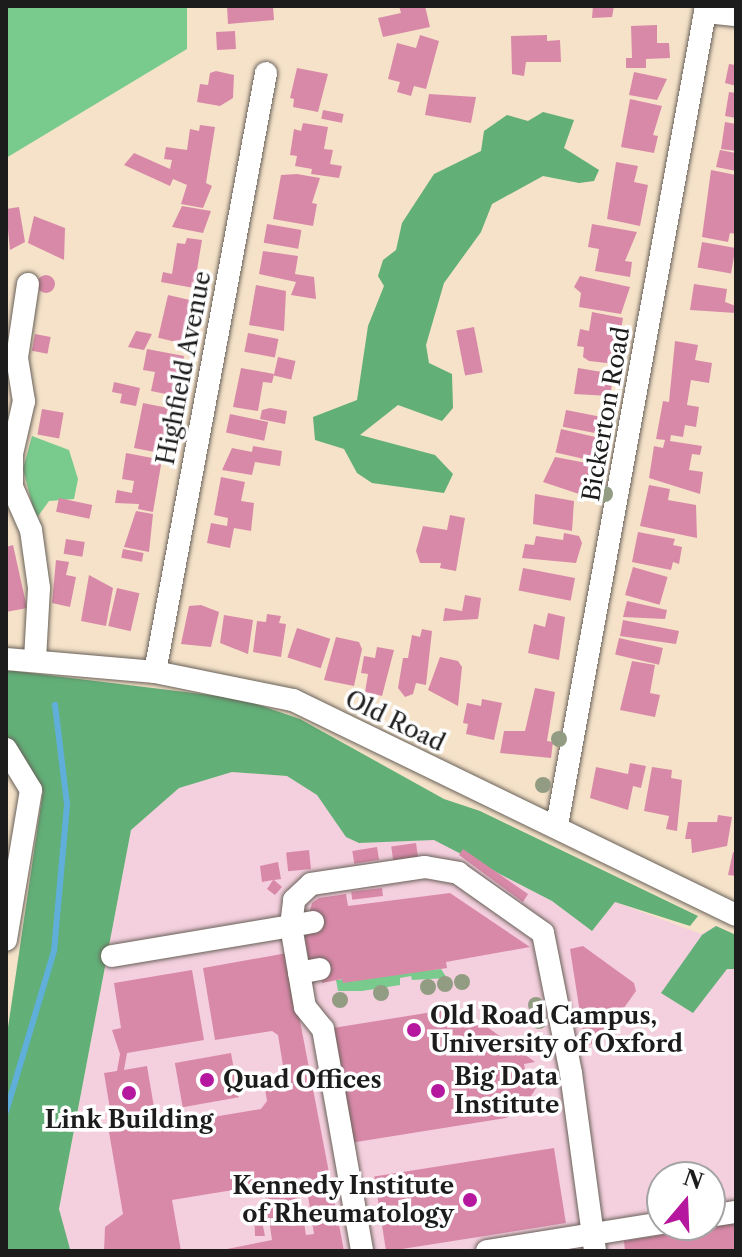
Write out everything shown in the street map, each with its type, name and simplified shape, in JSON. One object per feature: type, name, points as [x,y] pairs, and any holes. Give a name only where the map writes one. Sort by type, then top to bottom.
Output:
[{"type":"street","name":"Bickerton Road","points":[[557,825],[705,12],[736,15]]},
{"type":"street","name":"Highfield Avenue","points":[[155,672],[266,73]]},
{"type":"street","points":[[28,284],[17,358],[24,401],[12,454],[12,487],[31,530],[39,588],[35,660]]},
{"type":"street","name":"Old Road","points":[[6,659],[155,672],[293,700],[557,825],[736,915]]},
{"type":"street","points":[[6,749],[31,790],[6,940]]},
{"type":"street","points":[[362,1251],[323,1029],[305,1007],[309,971],[302,924],[290,912],[301,891],[334,872],[425,867],[458,873],[543,933],[571,1073],[593,1242]]},
{"type":"street","points":[[112,956],[302,924]]},
{"type":"street","points":[[487,1251],[593,1242],[646,1227]]},
{"type":"shaded area","name":"Old Road Campus, University of Oxford","points":[[232,772],[287,776],[317,795],[346,836],[359,843],[434,839],[552,901],[592,931],[615,902],[701,934],[716,926],[736,935],[736,1251],[68,1251],[59,1209],[131,830],[179,788]]},
{"type":"green space","points":[[6,6],[187,6],[187,49],[6,158]]},
{"type":"green space","points":[[543,112],[574,120],[564,148],[599,170],[594,181],[579,183],[543,176],[492,204],[481,232],[444,283],[426,345],[429,363],[452,374],[453,408],[442,421],[398,405],[360,435],[435,455],[453,474],[444,493],[372,483],[357,473],[344,449],[315,440],[313,417],[357,400],[368,326],[384,286],[378,276],[383,260],[396,250],[402,223],[434,174],[481,151],[484,131],[507,115],[528,121]]},
{"type":"green space","points":[[32,436],[69,450],[78,479],[74,499],[49,501],[36,519],[23,469]]},
{"type":"green space","points":[[6,670],[242,699],[300,719],[444,799],[480,811],[698,916],[690,926],[615,902],[592,931],[552,901],[434,840],[359,843],[346,837],[317,795],[287,776],[232,772],[179,788],[131,830],[59,1209],[70,1249],[6,1251],[6,1041],[43,791],[22,754],[6,740]]},
{"type":"green space","points":[[716,926],[736,935],[736,969],[727,969],[693,1013],[661,993],[702,935]]},
{"type":"green space","points":[[441,969],[447,978],[412,980],[411,976],[400,978],[400,985],[362,991],[338,991],[336,980]]},
{"type":"building","points":[[227,6],[273,6],[274,20],[228,24]]},
{"type":"building","points":[[399,6],[425,6],[430,27],[383,37],[378,18],[401,13]]},
{"type":"building","points":[[593,6],[614,6],[612,17],[592,18]]},
{"type":"building","points":[[657,25],[657,43],[669,43],[670,58],[646,59],[646,68],[626,68],[626,58],[632,58],[631,26]]},
{"type":"building","points":[[235,31],[236,49],[217,50],[216,32]]},
{"type":"building","points":[[420,35],[439,41],[426,89],[414,86],[411,96],[397,92],[400,82],[388,79],[397,43],[416,48]]},
{"type":"building","points":[[547,35],[547,41],[560,40],[561,62],[526,62],[524,76],[512,74],[511,36]]},
{"type":"building","points":[[729,64],[736,65],[736,86],[725,83]]},
{"type":"building","points":[[297,68],[328,74],[318,112],[293,107],[294,99],[290,98]]},
{"type":"building","points":[[216,71],[234,75],[233,98],[220,106],[197,102],[200,84],[208,85],[210,73]]},
{"type":"building","points":[[634,72],[667,79],[657,100],[629,95]]},
{"type":"building","points":[[729,92],[736,93],[736,118],[725,116]]},
{"type":"building","points":[[429,94],[476,97],[471,123],[425,115]]},
{"type":"building","points":[[630,99],[662,106],[653,135],[658,136],[654,153],[621,147]]},
{"type":"building","points":[[323,110],[344,114],[342,123],[321,119]]},
{"type":"building","points":[[725,122],[736,124],[736,151],[721,149]]},
{"type":"building","points":[[303,123],[328,127],[324,149],[333,150],[330,164],[342,166],[339,178],[311,174],[312,169],[295,166],[297,156],[290,155],[294,129],[301,131]]},
{"type":"building","points":[[200,125],[215,127],[206,183],[212,186],[203,208],[181,204],[187,185],[173,179],[170,186],[124,165],[134,153],[170,169],[172,160],[164,159],[166,147],[187,150],[190,129],[199,131]]},
{"type":"building","points":[[720,150],[736,153],[736,171],[716,167]]},
{"type":"building","points":[[616,162],[638,166],[634,182],[648,185],[640,226],[607,219]]},
{"type":"building","points":[[711,170],[736,175],[736,234],[730,233],[728,242],[702,237]]},
{"type":"building","points":[[281,175],[320,178],[312,203],[317,204],[313,226],[273,219]]},
{"type":"building","points":[[182,206],[211,211],[203,233],[172,227]]},
{"type":"building","points":[[19,207],[25,242],[10,250],[6,209]]},
{"type":"building","points":[[34,216],[65,228],[64,260],[28,243]]},
{"type":"building","points":[[267,224],[301,230],[298,249],[264,243]]},
{"type":"building","points":[[592,224],[637,232],[625,261],[632,262],[630,277],[595,271],[599,249],[588,247]]},
{"type":"building","points":[[187,238],[202,240],[194,288],[161,282],[163,272],[172,274],[177,243],[185,244]]},
{"type":"building","points":[[702,242],[735,248],[731,274],[697,268]]},
{"type":"building","points":[[263,251],[298,256],[295,274],[314,277],[316,299],[291,295],[296,282],[259,274]]},
{"type":"building","points":[[42,275],[50,275],[55,284],[53,291],[42,293],[37,288],[37,280]]},
{"type":"building","points":[[580,276],[630,287],[621,314],[579,307],[581,293],[574,287]]},
{"type":"building","points":[[694,284],[727,289],[725,302],[736,306],[736,313],[690,310]]},
{"type":"building","points":[[256,285],[286,291],[284,331],[249,325]]},
{"type":"building","points":[[168,295],[194,301],[184,344],[158,338]]},
{"type":"building","points":[[592,312],[623,318],[615,364],[589,361],[583,357],[584,347],[577,346],[580,329],[589,331]]},
{"type":"building","points":[[474,327],[483,372],[465,376],[456,330]]},
{"type":"building","points":[[136,331],[152,334],[144,350],[128,347]]},
{"type":"building","points":[[248,333],[278,339],[275,358],[244,352]]},
{"type":"building","points":[[35,334],[51,337],[47,354],[32,351]]},
{"type":"building","points":[[675,341],[698,345],[695,360],[712,363],[709,383],[691,380],[687,405],[699,407],[696,427],[685,425],[683,437],[671,435],[670,441],[702,446],[700,455],[692,454],[689,470],[703,472],[700,494],[649,478],[654,446],[663,448],[665,440],[656,439],[663,401],[669,402]]},
{"type":"building","points":[[147,349],[184,356],[176,396],[151,391],[155,372],[143,370]]},
{"type":"building","points":[[278,357],[296,361],[291,380],[274,376]]},
{"type":"building","points":[[241,368],[274,374],[272,383],[263,382],[258,411],[233,407]]},
{"type":"building","points":[[578,368],[614,374],[610,396],[574,394]]},
{"type":"building","points":[[114,382],[140,388],[136,406],[120,403],[122,394],[112,392]]},
{"type":"building","points":[[143,403],[168,408],[166,418],[171,419],[169,430],[163,429],[168,433],[160,453],[134,448]]},
{"type":"building","points":[[42,409],[64,413],[59,438],[37,435]]},
{"type":"building","points":[[262,410],[287,411],[285,424],[260,419]]},
{"type":"building","points":[[566,410],[608,418],[605,435],[563,427]]},
{"type":"building","points":[[230,414],[268,422],[264,441],[226,433]]},
{"type":"building","points":[[561,429],[604,439],[598,462],[556,452]]},
{"type":"building","points":[[253,446],[282,451],[280,466],[255,462],[252,475],[222,470],[232,448],[252,452]]},
{"type":"building","points":[[126,453],[158,459],[161,465],[153,512],[138,509],[139,504],[115,503],[117,490],[132,493],[134,481],[122,479]]},
{"type":"building","points":[[555,457],[597,465],[591,498],[543,482]]},
{"type":"building","points":[[221,477],[245,482],[241,501],[254,503],[251,531],[234,528],[230,548],[207,543],[211,523],[227,526],[228,518],[214,515]]},
{"type":"building","points":[[649,485],[670,489],[668,500],[696,505],[697,538],[640,526]]},
{"type":"building","points":[[535,494],[574,501],[572,531],[533,524]]},
{"type":"building","points":[[59,498],[92,505],[89,519],[56,512]]},
{"type":"building","points":[[136,511],[153,514],[149,552],[124,547]]},
{"type":"building","points":[[450,515],[465,518],[456,571],[440,568],[441,563],[420,563],[416,551],[423,526],[447,530]]},
{"type":"building","points":[[638,532],[675,539],[673,545],[682,547],[679,564],[673,562],[671,570],[632,562]]},
{"type":"building","points":[[564,533],[579,536],[582,543],[576,563],[522,558],[525,544],[534,545],[536,536],[563,540]]},
{"type":"building","points":[[66,539],[85,542],[82,557],[64,554]]},
{"type":"building","points":[[13,545],[27,608],[6,612],[6,547]]},
{"type":"building","points":[[123,549],[144,553],[142,562],[121,558]]},
{"type":"building","points":[[56,560],[69,562],[66,575],[76,577],[70,607],[52,603]]},
{"type":"building","points":[[633,567],[668,577],[660,605],[625,595]]},
{"type":"building","points":[[523,568],[575,578],[571,601],[519,591]]},
{"type":"building","points":[[89,575],[113,588],[106,626],[81,621]]},
{"type":"building","points":[[117,588],[139,593],[131,631],[108,626]]},
{"type":"building","points":[[465,595],[481,598],[478,619],[443,621],[445,608],[462,611]]},
{"type":"building","points":[[627,601],[667,610],[665,619],[623,617]]},
{"type":"building","points":[[201,605],[219,612],[211,647],[181,644],[189,606]]},
{"type":"building","points":[[548,613],[565,617],[559,660],[528,653],[534,624],[545,627]]},
{"type":"building","points":[[267,614],[281,616],[279,623],[286,624],[281,657],[253,652],[257,621],[266,622]]},
{"type":"building","points":[[224,615],[253,620],[248,654],[220,643]]},
{"type":"building","points":[[623,620],[679,631],[676,644],[620,636]]},
{"type":"building","points":[[297,628],[330,639],[321,668],[287,657]]},
{"type":"building","points":[[422,629],[432,631],[426,685],[416,683],[413,694],[405,697],[398,688],[403,658],[408,658],[412,635],[420,637]]},
{"type":"building","points":[[336,637],[359,642],[362,649],[354,686],[324,680]]},
{"type":"building","points":[[619,638],[663,648],[659,665],[615,655]]},
{"type":"building","points":[[377,647],[394,650],[382,696],[365,692],[368,674],[361,673],[364,656],[375,658]]},
{"type":"building","points":[[440,657],[458,661],[462,667],[458,706],[428,690]]},
{"type":"building","points":[[632,661],[655,665],[650,693],[660,695],[655,717],[620,710]]},
{"type":"building","points":[[535,688],[555,692],[547,741],[553,742],[551,758],[500,753],[504,731],[525,731]]},
{"type":"building","points":[[482,699],[502,703],[494,740],[466,734],[468,724],[463,723],[467,703],[481,706]]},
{"type":"building","points":[[630,763],[646,766],[641,788],[633,786],[628,810],[590,798],[596,767],[628,774]]},
{"type":"building","points":[[652,767],[672,770],[671,778],[682,780],[677,831],[666,829],[669,816],[644,811]]},
{"type":"building","points":[[718,815],[732,817],[727,846],[692,853],[691,839],[685,839],[688,822],[717,822]]},
{"type":"building","points":[[416,843],[418,857],[393,860],[391,846]]},
{"type":"building","points":[[377,847],[379,860],[354,864],[352,851]]},
{"type":"building","points":[[463,849],[528,894],[523,902],[459,855]]},
{"type":"building","points":[[309,850],[311,869],[288,871],[286,852]]},
{"type":"building","points":[[733,852],[736,853],[736,876],[728,875]]},
{"type":"building","points":[[278,862],[281,879],[274,880],[282,887],[275,895],[267,889],[273,880],[262,882],[260,866]]},
{"type":"building","points":[[382,888],[383,896],[352,900],[351,892]]},
{"type":"building","points":[[450,893],[530,947],[446,962],[447,968],[343,983],[342,979],[322,983],[319,961],[309,963],[304,934],[312,903],[319,898],[346,894],[348,906]]},
{"type":"building","points":[[583,946],[634,983],[636,991],[599,1043],[585,1045],[570,949]]},
{"type":"building","points":[[287,953],[344,1251],[217,1251],[272,1240],[269,1220],[262,1221],[265,1236],[255,1236],[254,1207],[266,1204],[263,1185],[172,1200],[181,1251],[104,1251],[105,1227],[123,1214],[109,1132],[125,1129],[124,1118],[112,1121],[104,1073],[117,1071],[120,1054],[112,1030],[121,1028],[114,983],[192,970],[204,1040],[127,1053],[124,1070],[147,1066],[155,1113],[133,1117],[135,1127],[160,1126],[261,1109],[267,1101],[264,1083],[279,1080],[277,1073],[284,1072],[278,1035],[272,1031],[215,1040],[203,968]],"holes":[[[305,1177],[314,1234],[306,1235],[297,1178]]]},
{"type":"building","name":"Big Data Institute","points":[[451,1009],[471,1015],[535,1062],[524,1064],[526,1074],[546,1072],[523,1109],[506,1118],[350,1143],[333,1028]]},
{"type":"building","name":"Quad Offices","points":[[231,1053],[239,1097],[183,1107],[175,1063]]},
{"type":"building","name":"Kennedy Institute of Rheumatology","points":[[554,1148],[566,1223],[386,1251],[374,1176]]},
{"type":"building","points":[[736,1223],[736,1251],[625,1251],[624,1241],[646,1237],[646,1241],[726,1241],[726,1225]]},
{"type":"waterway","points":[[6,1112],[54,951],[67,804],[55,705]]},
{"type":"place","name":"Old Road Campus, University of Oxford","points":[[414,1030]]},
{"type":"place","name":"Quad Offices","points":[[207,1080]]},
{"type":"place","name":"Big Data Institute","points":[[438,1091]]},
{"type":"place","name":"Link Building","points":[[129,1093]]},
{"type":"place","name":"Kennedy Institute of Rheumatology","points":[[470,1200]]}]
